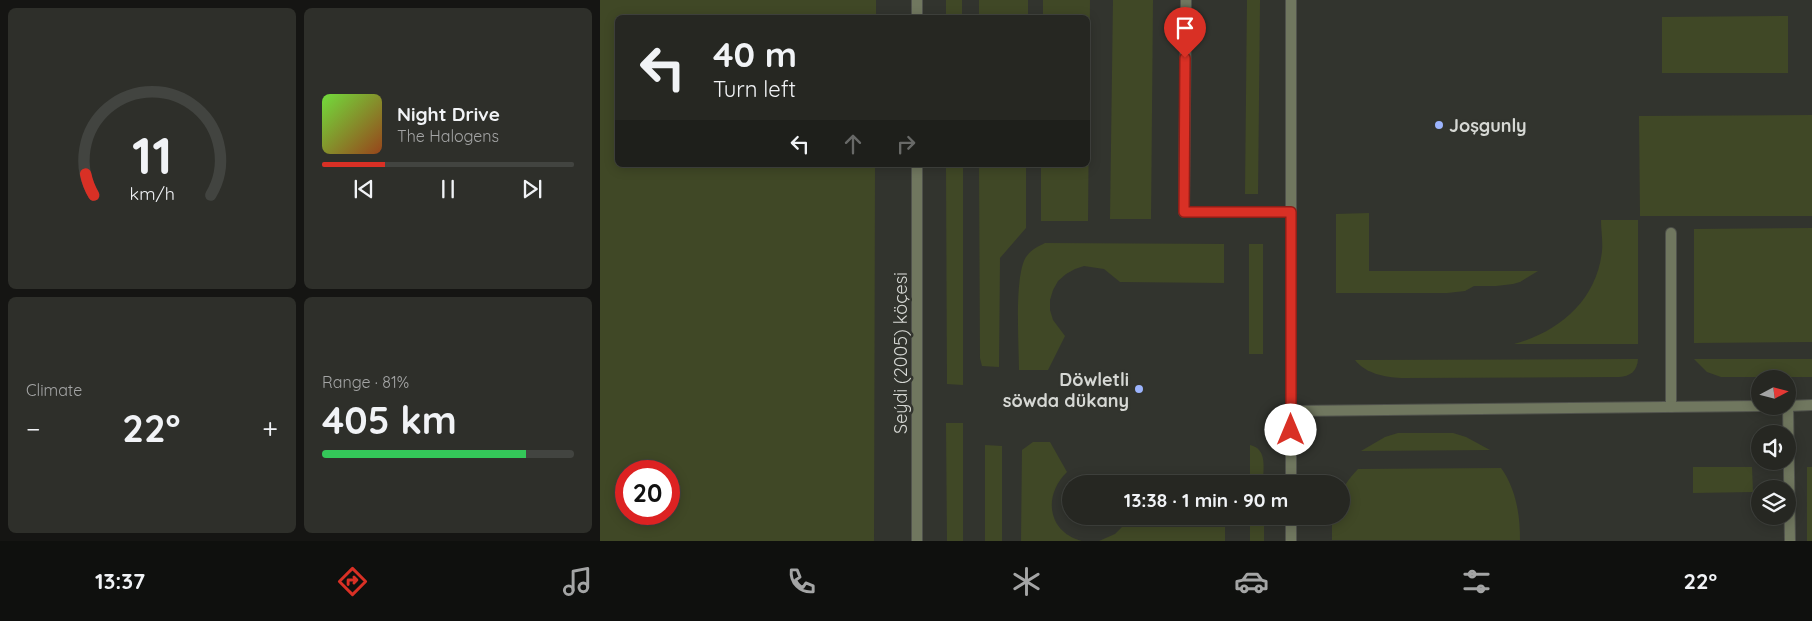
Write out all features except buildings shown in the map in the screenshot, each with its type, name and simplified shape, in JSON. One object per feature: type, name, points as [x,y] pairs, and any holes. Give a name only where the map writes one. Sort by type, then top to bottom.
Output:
[{"type":"street","points":[[917,0],[917,15]]},
{"type":"street","points":[[1186,0],[1184,212],[1291,212]]},
{"type":"street","points":[[1291,0],[1291,475]]},
{"type":"street","name":"Seýdi (2005) köçesi","points":[[917,167],[917,541]]},
{"type":"street","points":[[1671,407],[1672,233]]},
{"type":"street","points":[[1796,406],[1812,405]]},
{"type":"street","points":[[1292,411],[1751,406]]},
{"type":"street","points":[[1788,415],[1790,541]]},
{"type":"street","points":[[1291,525],[1291,541]]},
{"type":"green space","points":[[600,0],[876,0],[876,15],[615,15],[615,167],[875,167],[874,541],[600,541]]},
{"type":"green space","points":[[946,0],[962,0],[962,15],[946,15]]},
{"type":"green space","points":[[979,0],[1028,0],[1028,15],[979,15]]},
{"type":"green space","points":[[1043,0],[1090,0],[1090,15],[1043,15]]},
{"type":"green space","points":[[1113,0],[1153,0],[1151,219],[1110,219]]},
{"type":"green space","points":[[1247,0],[1260,0],[1258,194],[1245,194]]},
{"type":"green space","points":[[1788,16],[1788,73],[1662,73],[1662,17]]},
{"type":"green space","points":[[1812,115],[1812,216],[1640,216],[1639,116]]},
{"type":"green space","points":[[946,167],[963,167],[963,385],[947,384]]},
{"type":"green space","points":[[979,167],[1026,167],[1026,228],[1000,258],[999,367],[982,366],[980,358]]},
{"type":"green space","points":[[1041,167],[1088,167],[1088,221],[1041,221]]},
{"type":"green space","points":[[1369,213],[1369,271],[1538,271],[1513,284],[1474,286],[1465,291],[1447,293],[1336,293],[1336,214]]},
{"type":"green space","points":[[1601,220],[1638,220],[1638,344],[1514,344],[1530,339],[1560,322],[1584,299],[1599,269],[1602,251]]},
{"type":"green space","points":[[1812,228],[1812,342],[1694,343],[1694,229]]},
{"type":"green space","points":[[1045,243],[1224,244],[1224,283],[1120,282],[1104,269],[1084,266],[1075,269],[1058,281],[1050,300],[1053,320],[1065,336],[1048,370],[1019,370],[1018,328],[1022,266],[1030,252]]},
{"type":"green space","points":[[1249,244],[1263,244],[1263,354],[1249,354]]},
{"type":"green space","points":[[1638,359],[1633,372],[1619,377],[1401,378],[1382,376],[1370,372],[1355,360]]},
{"type":"green space","points":[[1694,359],[1812,359],[1812,377],[1796,377],[1796,370],[1751,370],[1751,377],[1721,377],[1707,372]]},
{"type":"green space","points":[[946,423],[963,423],[963,541],[947,541]]},
{"type":"green space","points":[[1398,433],[1453,433],[1466,437],[1490,450],[1361,451],[1385,437]]},
{"type":"green space","points":[[1033,442],[1050,442],[1067,472],[1062,475],[1054,491],[1052,512],[1062,530],[1082,541],[1021,541],[1022,450]]},
{"type":"green space","points":[[985,445],[1002,446],[1002,541],[985,541]]},
{"type":"green space","points":[[1250,445],[1260,451],[1264,466],[1264,475],[1250,475]]},
{"type":"green space","points":[[1693,467],[1751,467],[1753,480],[1751,480],[1751,492],[1693,493]]},
{"type":"green space","points":[[1807,467],[1812,467],[1812,541],[1807,541]]},
{"type":"green space","points":[[1501,468],[1514,493],[1520,540],[1332,540],[1332,525],[1350,525],[1350,479],[1358,469]]},
{"type":"green space","points":[[1250,525],[1264,525],[1264,541],[1250,541]]},
{"type":"green space","points":[[1122,527],[1225,527],[1225,541],[1099,541],[1115,534]]},
{"type":"place","name":"Joşgunly","points":[[1439,125]]},
{"type":"place","name":"Döwletli söwda dükany","points":[[1139,389]]},
{"type":"route","points":[[1185,58],[1184,212],[1291,212],[1291,430]]}]
